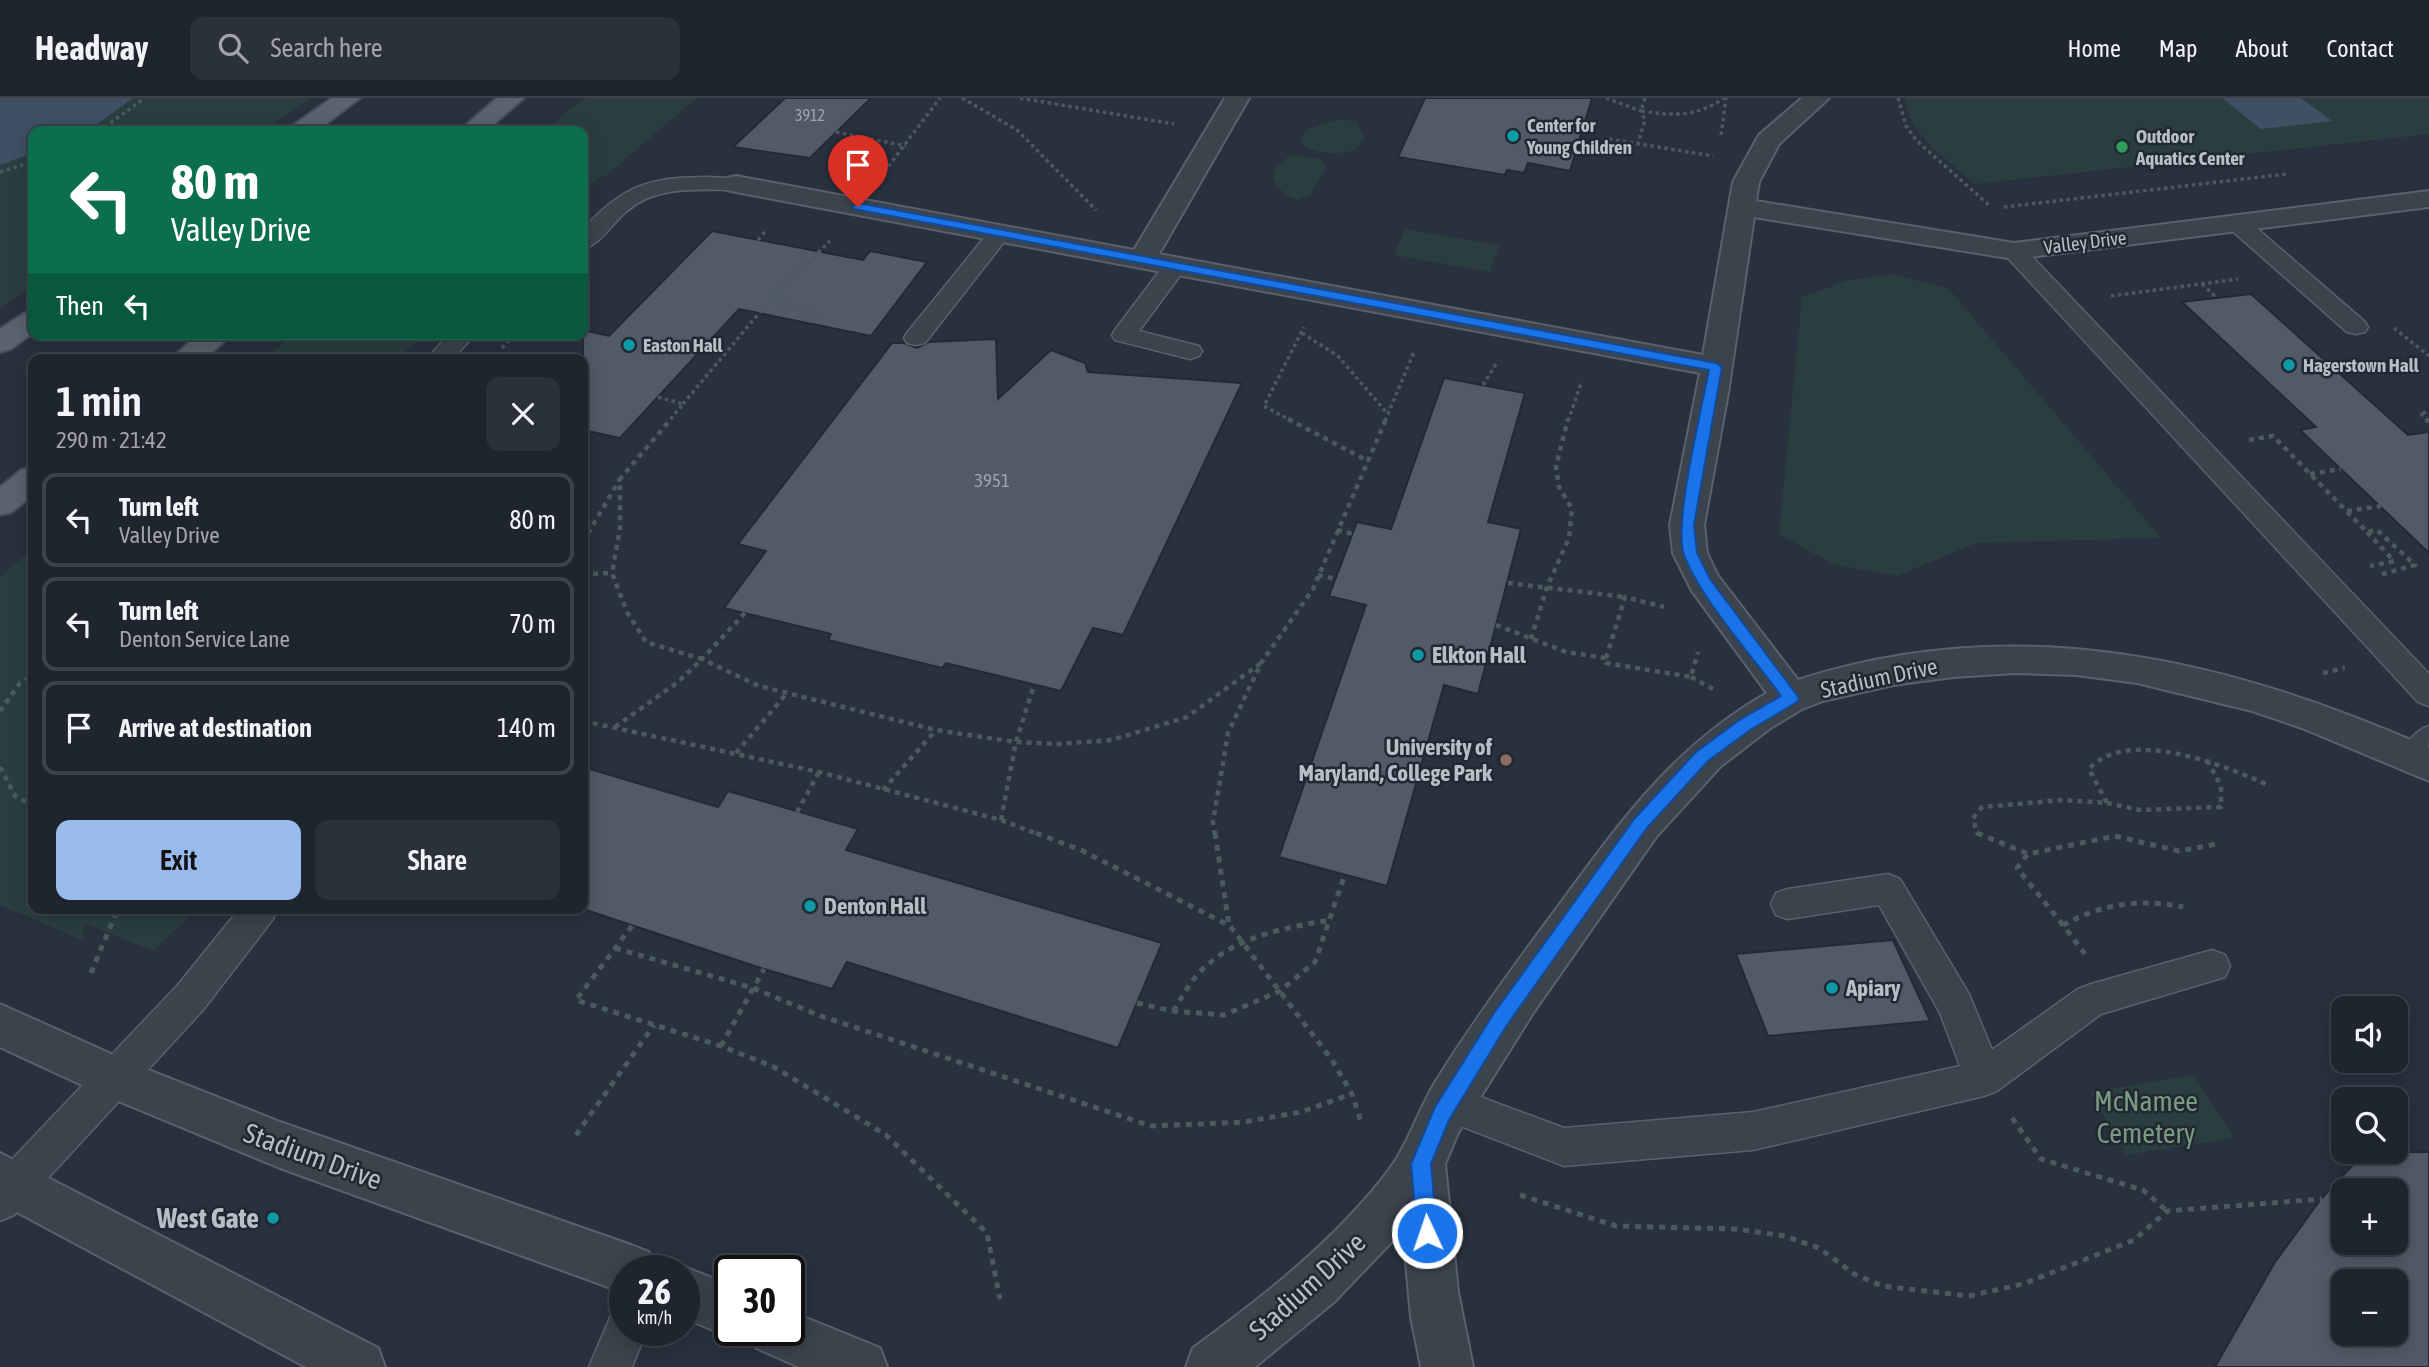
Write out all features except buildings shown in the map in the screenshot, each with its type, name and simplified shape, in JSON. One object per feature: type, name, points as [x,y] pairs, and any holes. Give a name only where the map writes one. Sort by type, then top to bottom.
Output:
[{"type":"main road","points":[[308,126],[348,98]]},
{"type":"main road","points":[[477,126],[512,98]]},
{"type":"main road","points":[[0,343],[28,323]]},
{"type":"main road","points":[[192,354],[210,340]]},
{"type":"street","points":[[1142,260],[1237,98]]},
{"type":"street","points":[[1791,698],[1704,582],[1690,553],[1687,525],[1746,182],[1768,140],[1817,98]]},
{"type":"street","points":[[736,184],[1716,367]]},
{"type":"street","name":"Valley Drive","points":[[1742,207],[2014,251],[2429,199]]},
{"type":"street","name":"Stadium Drive","points":[[1212,1367],[1297,1300],[1354,1248],[1408,1185],[1421,1164],[1448,1103],[1500,1019],[1641,823],[1702,757],[1744,726],[1791,698],[1856,678],[1909,667],[1975,660],[2034,658],[2110,665],[2185,678],[2272,702],[2424,754]]},
{"type":"street","name":"Stadium Drive","points":[[0,1025],[115,1078],[280,1145],[609,1262]]},
{"type":"street","points":[[1421,1164],[1428,1260],[1447,1367]]},
{"type":"street","points":[[5,1187],[359,1367]]},
{"type":"street","points":[[805,1343],[861,1367]]},
{"type":"lane","points":[[588,237],[628,198],[648,190],[668,185],[736,184]]},
{"type":"lane","points":[[2237,223],[2356,327]]},
{"type":"lane","points":[[916,338],[1000,233]]},
{"type":"lane","points":[[2014,251],[2429,694]]},
{"type":"lane","points":[[1175,266],[1124,335],[1190,351]]},
{"type":"lane","points":[[444,354],[457,340]]},
{"type":"lane","points":[[1788,904],[1888,890],[1956,1006],[1984,1078]]},
{"type":"lane","points":[[5,1187],[115,1078],[190,998],[256,914]]},
{"type":"lane","points":[[1448,1103],[1564,1147],[1753,1131],[1984,1078],[2091,1001],[2212,966]]},
{"type":"lane","points":[[610,1367],[619,1346]]},
{"type":"path","points":[[106,126],[145,98]]},
{"type":"path","points":[[886,169],[940,98]]},
{"type":"path","points":[[962,98],[1017,130],[1103,218]]},
{"type":"path","points":[[1020,98],[1177,125]]},
{"type":"path","points":[[1606,98],[1641,111],[1676,116],[1710,109],[1725,98]]},
{"type":"path","points":[[1639,143],[1644,120],[1641,111],[1645,98]]},
{"type":"path","points":[[1720,145],[1725,98]]},
{"type":"path","points":[[1898,98],[1906,126],[1917,141],[1977,196]]},
{"type":"path","points":[[836,132],[906,146]]},
{"type":"path","points":[[1609,139],[1718,156]]},
{"type":"path","points":[[0,172],[28,164]]},
{"type":"path","points":[[1980,210],[2293,173]]},
{"type":"path","points":[[588,533],[620,479],[770,300],[831,240]]},
{"type":"path","points":[[2105,297],[2293,272]]},
{"type":"path","points":[[2201,283],[2217,298]]},
{"type":"path","points":[[770,300],[818,314]]},
{"type":"path","points":[[1368,461],[1264,406],[1302,333],[1316,340],[1347,365],[1371,401],[1386,412]]},
{"type":"path","points":[[1230,926],[1213,822],[1228,733],[1261,663],[1313,589],[1386,412],[1415,351]]},
{"type":"path","points":[[1483,385],[1502,355]]},
{"type":"path","points":[[1531,639],[1547,587],[1569,538],[1572,509],[1559,487],[1556,466],[1567,424],[1584,377]]},
{"type":"path","points":[[658,397],[683,404]]},
{"type":"path","points":[[2429,412],[2420,413],[2429,422]]},
{"type":"path","points":[[2238,442],[2273,436],[2394,561],[2359,568]]},
{"type":"path","points":[[2309,474],[2341,468]]},
{"type":"path","points":[[620,479],[620,528],[612,573],[627,611],[646,642],[702,659],[759,686],[936,730],[1016,742],[1058,744],[1112,740],[1187,717],[1261,663]]},
{"type":"path","points":[[2346,512],[2381,506]]},
{"type":"path","points":[[1337,530],[1353,534]]},
{"type":"path","points":[[2367,532],[2377,530],[2415,565],[2368,578]]},
{"type":"path","points":[[588,574],[612,573]]},
{"type":"path","points":[[1318,575],[1336,579]]},
{"type":"path","points":[[1508,583],[1625,597],[1675,610]]},
{"type":"path","points":[[1625,597],[1606,663],[1691,677],[1713,689]]},
{"type":"path","points":[[615,728],[678,682],[745,613]]},
{"type":"path","points":[[1496,625],[1566,652],[1606,658]]},
{"type":"path","points":[[1691,677],[1700,644]]},
{"type":"path","points":[[0,711],[20,683],[28,678]]},
{"type":"path","points":[[1002,820],[1016,742],[1034,685]]},
{"type":"path","points":[[736,753],[787,693]]},
{"type":"path","points":[[588,722],[819,772],[1002,820],[1081,849],[1230,926],[1332,1060],[1352,1094],[1361,1122]]},
{"type":"path","points":[[883,790],[936,730]]},
{"type":"path","points":[[2108,803],[2089,769],[2101,757],[2134,750],[2168,752],[2207,760],[2270,786]]},
{"type":"path","points":[[2207,760],[2221,786],[2221,807],[2140,810],[2108,803],[2062,800],[1982,807],[1973,818],[1977,833],[2028,854],[2115,836],[2179,851],[2217,844]]},
{"type":"path","points":[[0,767],[15,796],[28,803]]},
{"type":"path","points":[[797,812],[819,772]]},
{"type":"path","points":[[2028,854],[2017,868],[2115,994]]},
{"type":"path","points":[[1138,1003],[1172,1011],[1224,1016],[1280,991],[1315,962],[1332,919],[1345,874]]},
{"type":"path","points":[[2063,925],[2077,916],[2113,903],[2165,902],[2183,906]]},
{"type":"path","points":[[92,974],[116,914]]},
{"type":"path","points":[[1172,1011],[1207,964],[1280,929],[1332,919]]},
{"type":"path","points":[[632,926],[576,1000],[721,1046],[774,1067],[886,1135],[987,1233],[1000,1299]]},
{"type":"path","points":[[614,948],[753,988],[818,1015],[1151,1126],[1244,1122],[1301,1112],[1352,1094]]},
{"type":"path","points":[[721,1046],[764,969]]},
{"type":"path","points":[[576,1135],[654,1025]]},
{"type":"path","points":[[1984,1078],[2041,1158],[2143,1190],[2167,1211]]},
{"type":"path","points":[[1520,1195],[1616,1226],[1736,1229],[1786,1236],[1819,1248],[1854,1274],[1882,1286],[1969,1296],[2023,1284],[2134,1240],[2167,1211],[2322,1199]]},
{"type":"green space","points":[[0,98],[312,98],[270,126],[28,126],[28,288],[0,308]]},
{"type":"green space","points":[[585,98],[697,98],[604,177],[601,175],[588,187],[588,126],[549,126]]},
{"type":"green space","name":"Outdoor Aquatics Center","points":[[1904,98],[2429,98],[2429,134],[1975,184],[1922,136],[1914,125]]},
{"type":"green space","points":[[1341,119],[1357,122],[1365,138],[1355,150],[1341,153],[1318,152],[1300,140],[1306,130]]},
{"type":"green space","points":[[1296,155],[1321,159],[1326,167],[1310,195],[1297,200],[1284,194],[1273,179],[1280,163]]},
{"type":"green space","points":[[1405,229],[1499,245],[1490,272],[1394,255]]},
{"type":"green space","points":[[1893,274],[1949,289],[2161,538],[1976,543],[1897,576],[1833,564],[1779,534],[1802,297],[1849,280]]},
{"type":"green space","points":[[287,340],[418,340],[402,354],[270,354]]},
{"type":"green space","points":[[28,553],[28,914],[192,914],[153,951],[85,923],[82,940],[0,905],[0,577]]},
{"type":"green space","name":"McNamee Cemetery","points":[[2194,1075],[2234,1138],[2126,1155],[2090,1092]]},
{"type":"water","points":[[0,98],[133,98],[95,126],[28,126],[28,155],[0,165]]},
{"type":"water","points":[[2222,98],[2301,98],[2332,121],[2261,129]]},
{"type":"place","name":"Center for Young Children","points":[[1513,136]]},
{"type":"place","name":"Outdoor Aquatics Center","points":[[2122,147]]},
{"type":"place","name":"Easton Hall","points":[[629,345]]},
{"type":"place","name":"Hagerstown Hall","points":[[2289,365]]},
{"type":"place","name":"Elkton Hall","points":[[1418,655]]},
{"type":"place","name":"University of Maryland, College Park","points":[[1506,760]]},
{"type":"place","name":"Denton Hall","points":[[810,906]]},
{"type":"place","name":"Apiary","points":[[1832,988]]},
{"type":"place","name":"West Gate","points":[[273,1218]]},
{"type":"route","points":[[858,207],[1716,367],[1687,525],[1690,553],[1704,582],[1791,698],[1744,726],[1702,757],[1641,823],[1500,1019],[1442,1114],[1426,1149],[1421,1164],[1427,1233]]}]
